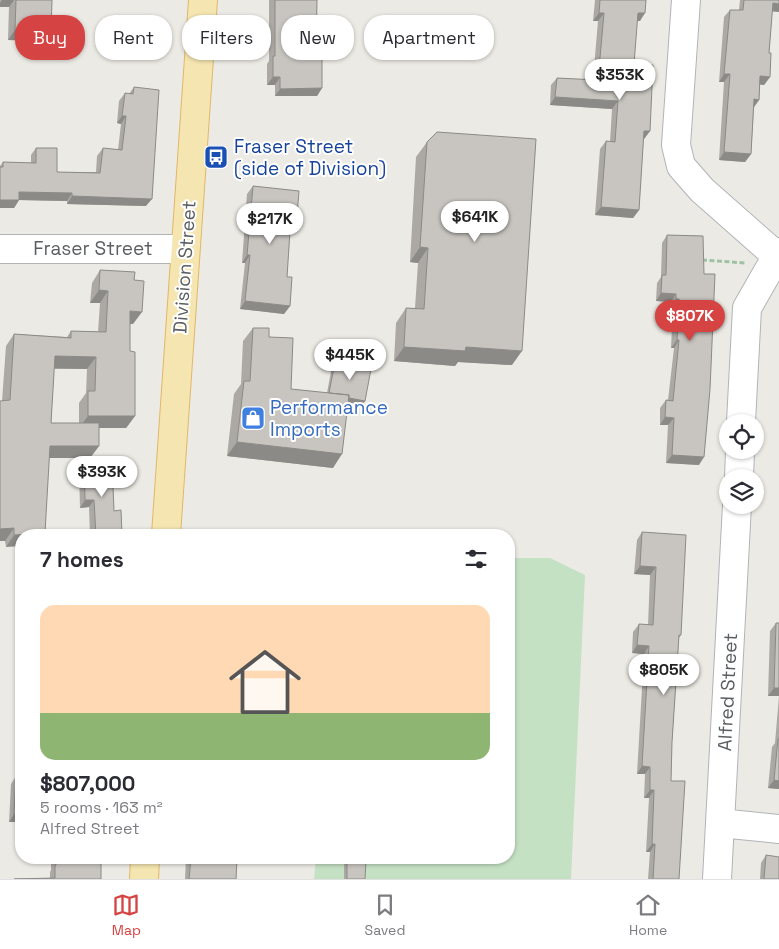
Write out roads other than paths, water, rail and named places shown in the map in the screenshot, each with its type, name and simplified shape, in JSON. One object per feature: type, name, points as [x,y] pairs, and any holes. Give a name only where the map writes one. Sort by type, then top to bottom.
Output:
[{"type":"main road","name":"Division Street","points":[[166,529],[203,0]]},
{"type":"main road","points":[[144,879],[145,864]]},
{"type":"street","points":[[686,0],[676,145],[681,166],[702,190],[771,257],[747,308],[741,414]]},
{"type":"street","name":"Fraser Street","points":[[0,248],[185,249]]},
{"type":"street","name":"Alfred Street","points":[[717,879],[737,514]]},
{"type":"street","points":[[720,823],[779,829]]},
{"type":"place","name":"Fraser Street (side of Division)","points":[[216,157]]},
{"type":"place","name":"Performance Imports","points":[[253,418]]}]
